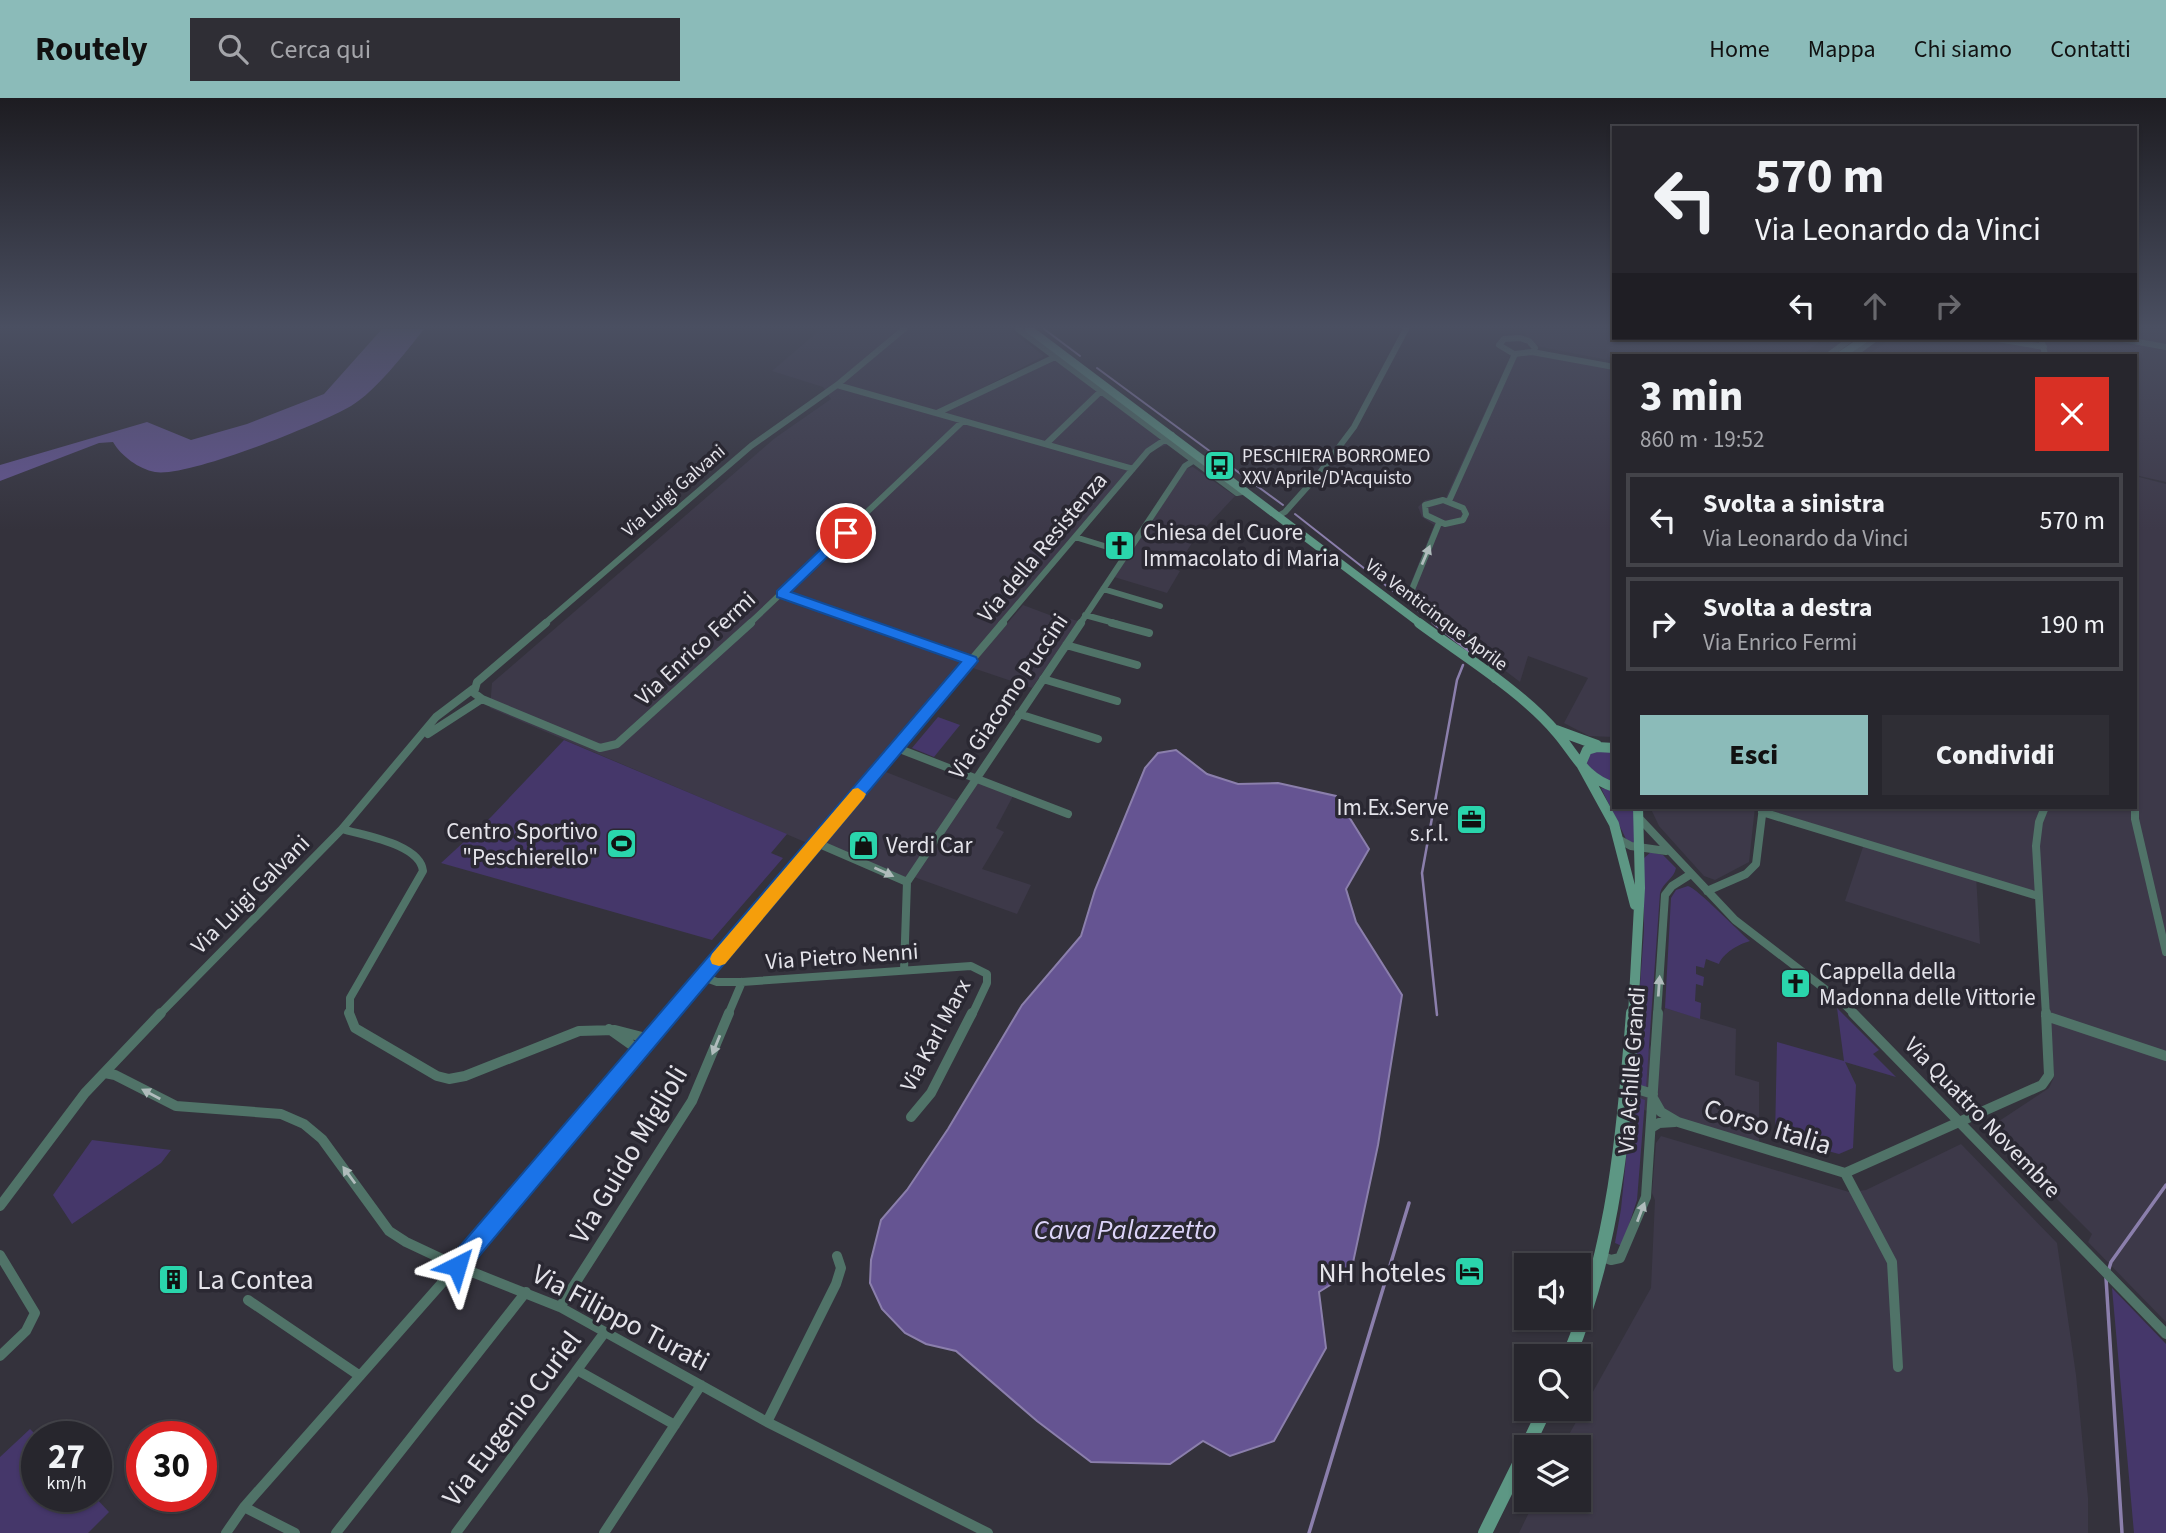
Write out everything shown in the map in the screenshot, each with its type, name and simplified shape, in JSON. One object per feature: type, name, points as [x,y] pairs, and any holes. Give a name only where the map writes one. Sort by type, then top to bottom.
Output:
[{"type":"main road","name":"Via Venticinque Aprile","points":[[1115,396],[1168,437],[1203,459],[1241,492],[1279,516],[1494,679],[1554,728],[1576,739],[1601,746]]},
{"type":"main road","name":"Via Venticinque Aprile","points":[[1554,728],[1584,771]]},
{"type":"main road","points":[[1612,746],[1589,748],[1582,754],[1580,761],[1584,771],[1598,782],[1612,786]]},
{"type":"main road","name":"Via Achille Grandi","points":[[1584,771],[1601,799],[1619,840],[1639,928]]},
{"type":"main road","name":"Via Achille Grandi","points":[[1574,1344],[1589,1309],[1616,1203],[1639,928],[1641,848],[1638,812]]},
{"type":"main road","points":[[1485,1533],[1514,1475]]},
{"type":"street","name":"Via Luigi Galvani","points":[[0,1206],[68,1114],[104,1073],[342,829],[420,740],[436,717],[457,699],[474,691],[477,682],[751,446],[823,396]]},
{"type":"street","points":[[874,396],[1133,468]]},
{"type":"street","points":[[937,413],[973,396]]},
{"type":"street","points":[[1046,444],[1096,396]]},
{"type":"street","points":[[1108,396],[1168,437],[1174,447],[1241,492]]},
{"type":"street","points":[[1279,516],[1318,475],[1354,427],[1370,396]]},
{"type":"street","points":[[1449,501],[1496,396]]},
{"type":"street","name":"Via Enrico Fermi","points":[[482,699],[600,748],[609,748],[625,739],[963,421]]},
{"type":"street","name":"Via della Resistenza","points":[[226,1533],[244,1507],[457,1266],[1133,468],[1148,451],[1168,437]]},
{"type":"street","points":[[1148,451],[1164,446],[1174,447],[1203,459]]},
{"type":"street","name":"Via Giacomo Puccini","points":[[907,882],[1185,466],[1194,461]]},
{"type":"street","points":[[1438,500],[1449,501],[1463,508],[1465,517],[1456,524],[1439,523],[1426,515],[1425,505],[1438,500]]},
{"type":"street","points":[[1439,523],[1411,592],[1418,602],[1489,657],[1496,670],[1494,679]]},
{"type":"street","points":[[1075,537],[1126,553]]},
{"type":"street","points":[[1103,589],[1160,606]]},
{"type":"street","points":[[782,594],[971,661]]},
{"type":"street","points":[[1085,615],[1149,634]]},
{"type":"street","points":[[1066,645],[1137,665]]},
{"type":"street","points":[[1043,679],[1117,701]]},
{"type":"street","points":[[474,691],[482,699]]},
{"type":"street","points":[[457,699],[457,704],[468,707]]},
{"type":"street","name":"Via Luigi Galvani","points":[[420,740],[482,699]]},
{"type":"street","points":[[1019,714],[1098,739]]},
{"type":"street","points":[[897,748],[1068,814]]},
{"type":"street","name":"Corso Italia","points":[[1653,1096],[1661,1112],[1678,1122],[1845,1173],[2042,1086],[2049,1075],[2049,1068],[2036,846],[2039,822],[2044,809]]},
{"type":"street","points":[[2135,809],[2135,820],[2166,952]]},
{"type":"street","points":[[1707,891],[1746,873],[1756,864],[1763,810],[2038,896]]},
{"type":"street","name":"Via Quattro Novembre","points":[[1638,812],[1670,853],[1742,927],[1843,1003],[2165,1332]]},
{"type":"street","points":[[342,829],[411,850],[422,862],[423,872],[417,885],[350,998],[351,1021],[363,1035],[437,1076],[449,1079],[465,1076],[579,1031],[608,1029],[631,1032],[650,1039]]},
{"type":"street","points":[[1619,840],[1629,846],[1655,847],[1670,853]]},
{"type":"street","points":[[817,843],[907,882],[904,970]]},
{"type":"street","name":"Via Achille Grandi","points":[[1603,1257],[1611,1260],[1620,1258],[1643,1211],[1651,1128],[1665,895],[1672,886],[1691,874]]},
{"type":"street","name":"Via Pietro Nenni","points":[[703,977],[717,982],[742,982],[971,966],[983,970]]},
{"type":"street","name":"Via Karl Marx","points":[[911,1117],[921,1108],[942,1073],[987,983],[987,974],[983,970]]},
{"type":"street","name":"Via Guido Miglioli","points":[[560,1307],[692,1101],[742,982]]},
{"type":"street","points":[[2046,1016],[2166,1056]]},
{"type":"street","points":[[608,1029],[640,1051]]},
{"type":"street","name":"Via Filippo Turati","points":[[104,1073],[116,1075],[176,1106],[281,1114],[304,1124],[322,1139],[388,1231],[457,1266],[560,1307],[767,1422],[988,1533]]},
{"type":"street","points":[[1627,1086],[1653,1096]]},
{"type":"street","name":"Corso Italia","points":[[1651,1128],[1665,1122],[1678,1122]]},
{"type":"street","points":[[1845,1173],[1892,1262],[1898,1367]]},
{"type":"street","points":[[0,1255],[35,1313],[34,1320],[26,1331],[0,1356]]},
{"type":"street","points":[[767,1422],[836,1284],[841,1268],[837,1255]]},
{"type":"street","points":[[336,1533],[526,1292]]},
{"type":"street","points":[[248,1300],[360,1376]]},
{"type":"street","name":"Via Eugenio Curiel","points":[[456,1533],[605,1332]]},
{"type":"street","points":[[577,1370],[675,1425]]},
{"type":"street","points":[[604,1533],[701,1385]]},
{"type":"street","points":[[244,1507],[295,1533]]},
{"type":"shaded area","points":[[319,396],[364,396],[335,414],[284,436],[195,467],[155,472],[137,465],[113,442],[99,443],[0,481],[0,465],[147,422],[191,440],[247,424]]},
{"type":"shaded area","points":[[829,396],[968,396],[956,402],[970,396],[1107,396],[1174,447],[1167,445],[1148,451],[812,845],[490,708],[492,683],[775,438],[831,399]]},
{"type":"shaded area","points":[[1492,396],[1612,396],[1612,737],[1589,736],[1564,723],[1588,678],[1528,656],[1520,682],[1415,602],[1408,590],[1434,525],[1422,517],[1418,507],[1425,500],[1446,497]]},
{"type":"shaded area","points":[[2137,396],[2166,396],[2166,482],[2137,475]]},
{"type":"shaded area","points":[[1193,467],[1235,496],[1194,540],[1175,569],[1180,571],[1167,593],[1114,577],[1187,468]]},
{"type":"shaded area","points":[[2137,477],[2166,484],[2166,1322],[2088,1242],[2092,1234],[1987,1129],[2049,1088],[2054,1077],[2042,894],[1976,875],[1980,944],[1845,901],[1865,841],[1767,809],[2137,809]]},
{"type":"shaded area","points":[[1023,605],[1055,617],[1057,615],[1078,621],[1032,688],[970,667]]},
{"type":"shaded area","points":[[938,717],[960,725],[934,757],[912,748]]},
{"type":"shaded area","name":"Centro Sportivo \"Peschierello\"","points":[[564,740],[787,834],[771,853],[783,858],[712,940],[441,863],[491,817]]},
{"type":"shaded area","points":[[1594,751],[1612,751],[1612,783],[1607,782],[1586,764],[1586,758]]},
{"type":"shaded area","points":[[881,770],[959,801],[906,878],[822,842]]},
{"type":"shaded area","points":[[977,781],[1013,796],[996,828],[1004,832],[982,869],[1031,885],[1017,914],[914,877]]},
{"type":"shaded area","points":[[1601,788],[1612,791],[1612,809],[1635,809],[1634,843],[1627,841]]},
{"type":"shaded area","points":[[1651,809],[1755,809],[1749,862],[1715,880],[1704,876],[1659,826]]},
{"type":"shaded area","points":[[1651,852],[1663,855],[1676,868],[1660,893],[1646,1088],[1633,1081],[1644,931],[1644,858]]},
{"type":"shaded area","points":[[1688,886],[1750,941],[1732,950],[1719,964],[1706,959],[1704,968],[1696,966],[1696,974],[1704,977],[1703,986],[1696,984],[1695,1001],[1701,1003],[1700,1019],[1665,1008],[1671,898],[1676,890]]},
{"type":"shaded area","points":[[1665,1008],[1736,1029],[1735,1075],[1759,1082],[1759,1145],[1628,1105]]},
{"type":"shaded area","points":[[1837,1008],[1879,1050],[1873,1054],[1896,1077],[1845,1062],[1856,1085],[1853,1148],[1839,1154],[1775,1137],[1777,1042],[1844,1061]]},
{"type":"shaded area","points":[[1635,1096],[1645,1100],[1637,1200],[1622,1246],[1615,1243],[1632,1098]]},
{"type":"shaded area","points":[[1661,1136],[1849,1192],[1866,1190],[1961,1144],[2057,1243],[2076,1375],[2088,1498],[2088,1533],[1519,1533],[1529,1512],[1591,1512],[1591,1435],[1569,1435],[1577,1421],[1591,1421],[1591,1395],[1651,1288],[1655,1200],[1652,1193],[1656,1143]]},
{"type":"shaded area","points":[[92,1140],[171,1150],[161,1163],[72,1224],[53,1195]]},
{"type":"shaded area","points":[[2112,1288],[2166,1344],[2166,1533],[2134,1533]]},
{"type":"shaded area","points":[[21,1437],[21,1512],[109,1512],[88,1533],[0,1533],[0,1457]]},
{"type":"water","name":"Cava Palazzetto","points":[[1176,750],[1207,774],[1238,784],[1278,783],[1336,796],[1369,849],[1346,889],[1356,922],[1402,995],[1378,1145],[1351,1272],[1319,1292],[1326,1348],[1274,1441],[1230,1456],[1203,1441],[1170,1464],[1091,1462],[1037,1421],[956,1351],[926,1344],[905,1333],[882,1309],[870,1283],[871,1260],[881,1220],[907,1190],[948,1129],[1022,1005],[1081,936],[1095,890],[1145,768],[1158,753]]},
{"type":"waterway","points":[[1135,396],[1283,505]]},
{"type":"waterway","points":[[1295,514],[1435,624]]},
{"type":"waterway","points":[[1433,623],[1470,652]]},
{"type":"waterway","points":[[1437,1015],[1422,873],[1457,680],[1463,665]]},
{"type":"waterway","points":[[2108,1272],[2111,1262],[2166,1185]]},
{"type":"waterway","points":[[1309,1533],[1409,1203]]},
{"type":"waterway","points":[[2106,1278],[2122,1533]]},
{"type":"slow traffic","points":[[719,959],[858,794]]},
{"type":"place","name":"PESCHIERA BORROMEO XXV Aprile/D'Acquisto","points":[[1219,466]]},
{"type":"place","name":"Chiesa del Cuore Immacolato di Maria","points":[[1120,545]]},
{"type":"place","name":"Im.Ex.Serve s.r.l.","points":[[1472,820]]},
{"type":"place","name":"Centro Sportivo \"Peschierello\"","points":[[621,844]]},
{"type":"place","name":"Verdi Car","points":[[863,845]]},
{"type":"place","name":"Cappella della Madonna delle Vittorie","points":[[1796,984]]},
{"type":"place","name":"NH hoteles","points":[[1469,1272]]},
{"type":"place","name":"La Contea","points":[[174,1279]]},
{"type":"route","points":[[457,1266],[971,661],[782,594],[846,533]]}]
